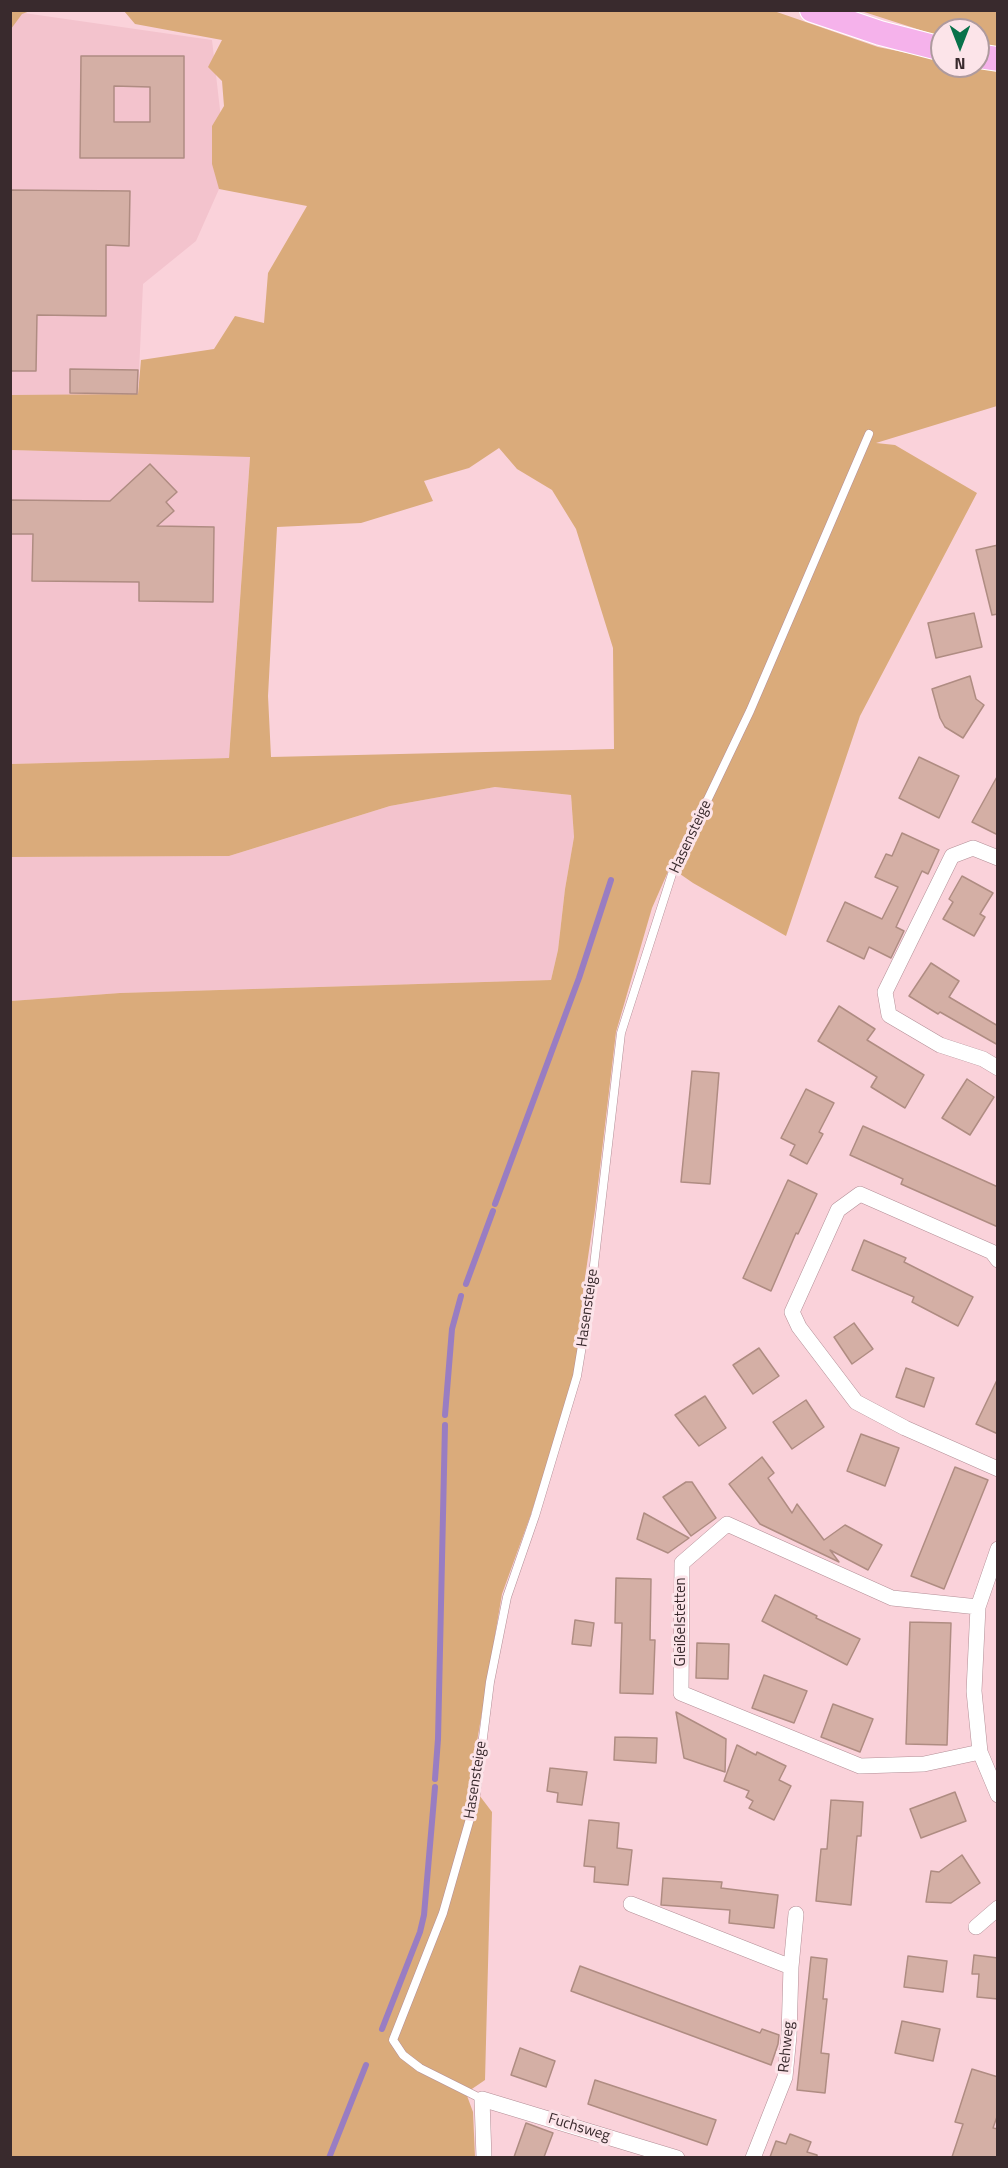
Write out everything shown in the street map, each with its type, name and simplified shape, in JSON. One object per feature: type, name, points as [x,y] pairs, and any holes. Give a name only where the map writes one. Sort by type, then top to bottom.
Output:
[{"type":"main road","points":[[812,10],[880,33],[930,46]]},
{"type":"street","points":[[998,858],[973,848],[952,856],[885,992],[889,1015],[940,1045],[983,1059],[998,1068]]},
{"type":"street","points":[[998,1260],[992,1252],[860,1194],[838,1210],[792,1312],[799,1327],[856,1402],[905,1428],[998,1469]]},
{"type":"street","name":"Gleißelstetten","points":[[978,1608],[892,1598],[726,1524],[682,1563],[681,1694],[860,1766],[924,1764],[980,1752]]},
{"type":"street","points":[[998,1549],[978,1608],[974,1691],[980,1752],[998,1795]]},
{"type":"street","points":[[631,1904],[792,1966]]},
{"type":"street","points":[[976,1927],[998,1908]]},
{"type":"street","name":"Rehweg","points":[[753,2157],[785,2077],[796,1914]]},
{"type":"street","points":[[482,2099],[484,2157]]},
{"type":"street","name":"Fuchsweg","points":[[482,2099],[677,2157]]},
{"type":"lane","name":"Hasensteige","points":[[482,2099],[420,2068],[403,2055],[393,2040],[443,1913],[475,1801],[490,1682],[507,1597],[535,1516],[577,1376],[591,1291],[621,1033],[672,874],[750,711],[869,434]]},
{"type":"shaded area","points":[[11,10],[30,11],[22,14],[11,29]]},
{"type":"shaded area","points":[[10,11],[212,40],[227,171],[196,241],[143,284],[138,394],[11,398]]},
{"type":"shaded area","points":[[124,11],[774,11],[878,47],[930,58],[930,78],[990,78],[990,69],[997,70],[997,406],[876,443],[895,445],[977,493],[860,716],[786,936],[693,883],[670,867],[652,908],[616,1032],[583,1291],[580,1337],[570,1392],[531,1514],[502,1594],[470,1783],[492,1812],[485,2080],[466,2093],[473,2112],[475,2157],[11,2157],[11,1001],[120,993],[551,980],[558,950],[574,837],[571,795],[495,787],[390,806],[229,856],[11,857],[11,764],[229,758],[250,457],[11,450],[11,395],[138,394],[141,360],[214,349],[235,316],[264,323],[268,273],[307,206],[219,189],[212,164],[212,126],[224,106],[222,81],[208,67],[222,40],[135,24]],"holes":[[[499,448],[517,469],[552,490],[576,529],[613,648],[614,749],[271,757],[268,696],[277,527],[361,523],[433,501],[424,481],[469,468]]]},
{"type":"shaded area","points":[[861,11],[997,11],[997,47],[990,46],[990,18],[930,18],[930,33]]},
{"type":"shaded area","points":[[11,450],[250,456],[229,758],[11,764]]},
{"type":"shaded area","points":[[495,787],[571,795],[574,837],[558,950],[551,980],[120,993],[11,1001],[11,857],[229,856],[390,806]]},
{"type":"building","points":[[81,56],[184,56],[184,158],[80,158]],"holes":[[[114,86],[150,87],[150,122],[114,122]]]},
{"type":"building","points":[[10,190],[130,191],[129,246],[106,245],[106,316],[37,315],[36,371],[10,371]]},
{"type":"building","points":[[70,369],[138,370],[137,394],[70,393]]},
{"type":"building","points":[[150,464],[177,492],[166,502],[174,511],[157,526],[214,527],[213,602],[139,601],[139,582],[32,581],[33,534],[10,534],[10,500],[110,501]]},
{"type":"building","points":[[998,545],[998,614],[992,615],[976,550]]},
{"type":"building","points":[[974,613],[982,647],[936,658],[928,623]]},
{"type":"building","points":[[970,676],[976,699],[984,705],[963,738],[945,727],[940,718],[932,689]]},
{"type":"building","points":[[919,757],[959,776],[939,818],[899,798]]},
{"type":"building","points":[[998,775],[998,835],[972,822]]},
{"type":"building","points":[[902,833],[939,850],[928,874],[922,871],[896,927],[904,931],[891,958],[869,947],[864,959],[827,941],[845,902],[882,919],[898,887],[875,877],[886,854],[892,856]]},
{"type":"building","points":[[962,876],[993,893],[980,914],[985,917],[974,936],[943,919],[953,902],[949,899]]},
{"type":"building","points":[[931,963],[959,981],[949,997],[998,1026],[998,1045],[909,996]]},
{"type":"building","points":[[839,1006],[875,1029],[867,1040],[924,1075],[905,1108],[871,1087],[877,1077],[818,1041]]},
{"type":"building","points":[[692,1071],[719,1073],[710,1184],[681,1182]]},
{"type":"building","points":[[967,1079],[994,1097],[970,1135],[942,1118]]},
{"type":"building","points":[[806,1089],[834,1103],[819,1132],[823,1134],[807,1164],[790,1155],[795,1145],[781,1138]]},
{"type":"building","points":[[863,1126],[998,1187],[998,1227],[901,1184],[903,1179],[850,1155]]},
{"type":"building","points":[[788,1180],[817,1194],[798,1234],[796,1233],[771,1291],[743,1278]]},
{"type":"building","points":[[864,1240],[906,1258],[904,1262],[973,1297],[958,1326],[912,1302],[914,1297],[852,1270]]},
{"type":"building","points":[[854,1323],[873,1349],[852,1364],[834,1337]]},
{"type":"building","points":[[759,1348],[779,1376],[753,1394],[733,1365]]},
{"type":"building","points":[[906,1368],[934,1378],[924,1407],[896,1397]]},
{"type":"building","points":[[998,1378],[998,1434],[976,1424]]},
{"type":"building","points":[[705,1396],[726,1428],[699,1446],[675,1415]]},
{"type":"building","points":[[806,1400],[824,1427],[792,1449],[773,1422]]},
{"type":"building","points":[[861,1434],[899,1448],[885,1486],[847,1471]]},
{"type":"building","points":[[762,1457],[774,1473],[768,1478],[792,1513],[797,1504],[824,1540],[845,1525],[882,1545],[868,1570],[830,1550],[839,1562],[760,1524],[729,1484]]},
{"type":"building","points":[[955,1467],[988,1480],[944,1589],[911,1576]]},
{"type":"building","points":[[686,1482],[692,1482],[716,1518],[691,1536],[663,1497]]},
{"type":"building","points":[[644,1513],[689,1538],[668,1553],[637,1539]]},
{"type":"building","points":[[616,1578],[651,1579],[650,1640],[655,1640],[653,1694],[620,1693],[622,1623],[615,1623]]},
{"type":"building","points":[[775,1595],[860,1639],[847,1665],[762,1621]]},
{"type":"building","points":[[575,1620],[594,1623],[591,1646],[572,1644]]},
{"type":"building","points":[[910,1622],[951,1623],[947,1745],[906,1744]]},
{"type":"building","points":[[697,1643],[729,1644],[728,1679],[696,1678]]},
{"type":"building","points":[[764,1675],[807,1691],[794,1723],[752,1708]]},
{"type":"building","points":[[833,1704],[873,1719],[860,1752],[821,1737]]},
{"type":"building","points":[[676,1712],[726,1739],[725,1772],[684,1758]]},
{"type":"building","points":[[615,1737],[657,1738],[656,1763],[614,1760]]},
{"type":"building","points":[[737,1745],[786,1766],[779,1780],[791,1786],[774,1820],[749,1808],[753,1801],[746,1797],[749,1791],[724,1781]]},
{"type":"building","points":[[550,1768],[587,1772],[582,1805],[557,1802],[558,1793],[547,1791]]},
{"type":"building","points":[[955,1792],[966,1821],[921,1838],[910,1809]]},
{"type":"building","points":[[831,1800],[863,1802],[861,1836],[857,1836],[851,1905],[816,1901],[821,1849],[827,1849]]},
{"type":"building","points":[[589,1820],[619,1823],[617,1848],[632,1850],[628,1885],[594,1882],[595,1867],[584,1866]]},
{"type":"building","points":[[962,1855],[980,1883],[951,1903],[926,1902],[931,1871],[939,1872]]},
{"type":"building","points":[[663,1878],[722,1882],[721,1888],[778,1895],[774,1928],[729,1923],[730,1910],[661,1905]]},
{"type":"building","points":[[974,1955],[998,1958],[998,1999],[977,1997],[979,1974],[972,1974]]},
{"type":"building","points":[[908,1956],[947,1961],[943,1992],[904,1987]]},
{"type":"building","points":[[811,1957],[827,1959],[823,1999],[827,1999],[821,2053],[829,2054],[825,2093],[797,2090]]},
{"type":"building","points":[[580,1966],[760,2033],[762,2029],[779,2035],[771,2065],[571,1991]]},
{"type":"building","points":[[902,2021],[940,2029],[933,2061],[895,2053]]},
{"type":"building","points":[[520,2048],[555,2061],[546,2087],[511,2075]]},
{"type":"building","points":[[972,2069],[998,2077],[998,2114],[993,2128],[998,2129],[998,2157],[952,2157],[963,2124],[955,2122]]},
{"type":"building","points":[[595,2080],[716,2120],[707,2145],[588,2104]]},
{"type":"building","points":[[526,2123],[553,2133],[544,2157],[514,2157]]},
{"type":"building","points":[[790,2134],[811,2142],[807,2152],[817,2157],[770,2157],[776,2141],[786,2144]]},
{"type":"waterway","points":[[495,1204],[579,978],[611,880]]},
{"type":"waterway","points":[[466,1284],[493,1211]]},
{"type":"waterway","points":[[445,1415],[452,1329],[461,1296]]},
{"type":"waterway","points":[[435,1779],[438,1739],[445,1425]]},
{"type":"waterway","points":[[382,2029],[420,1932],[424,1915],[435,1787]]},
{"type":"waterway","points":[[329,2158],[366,2065]]}]
